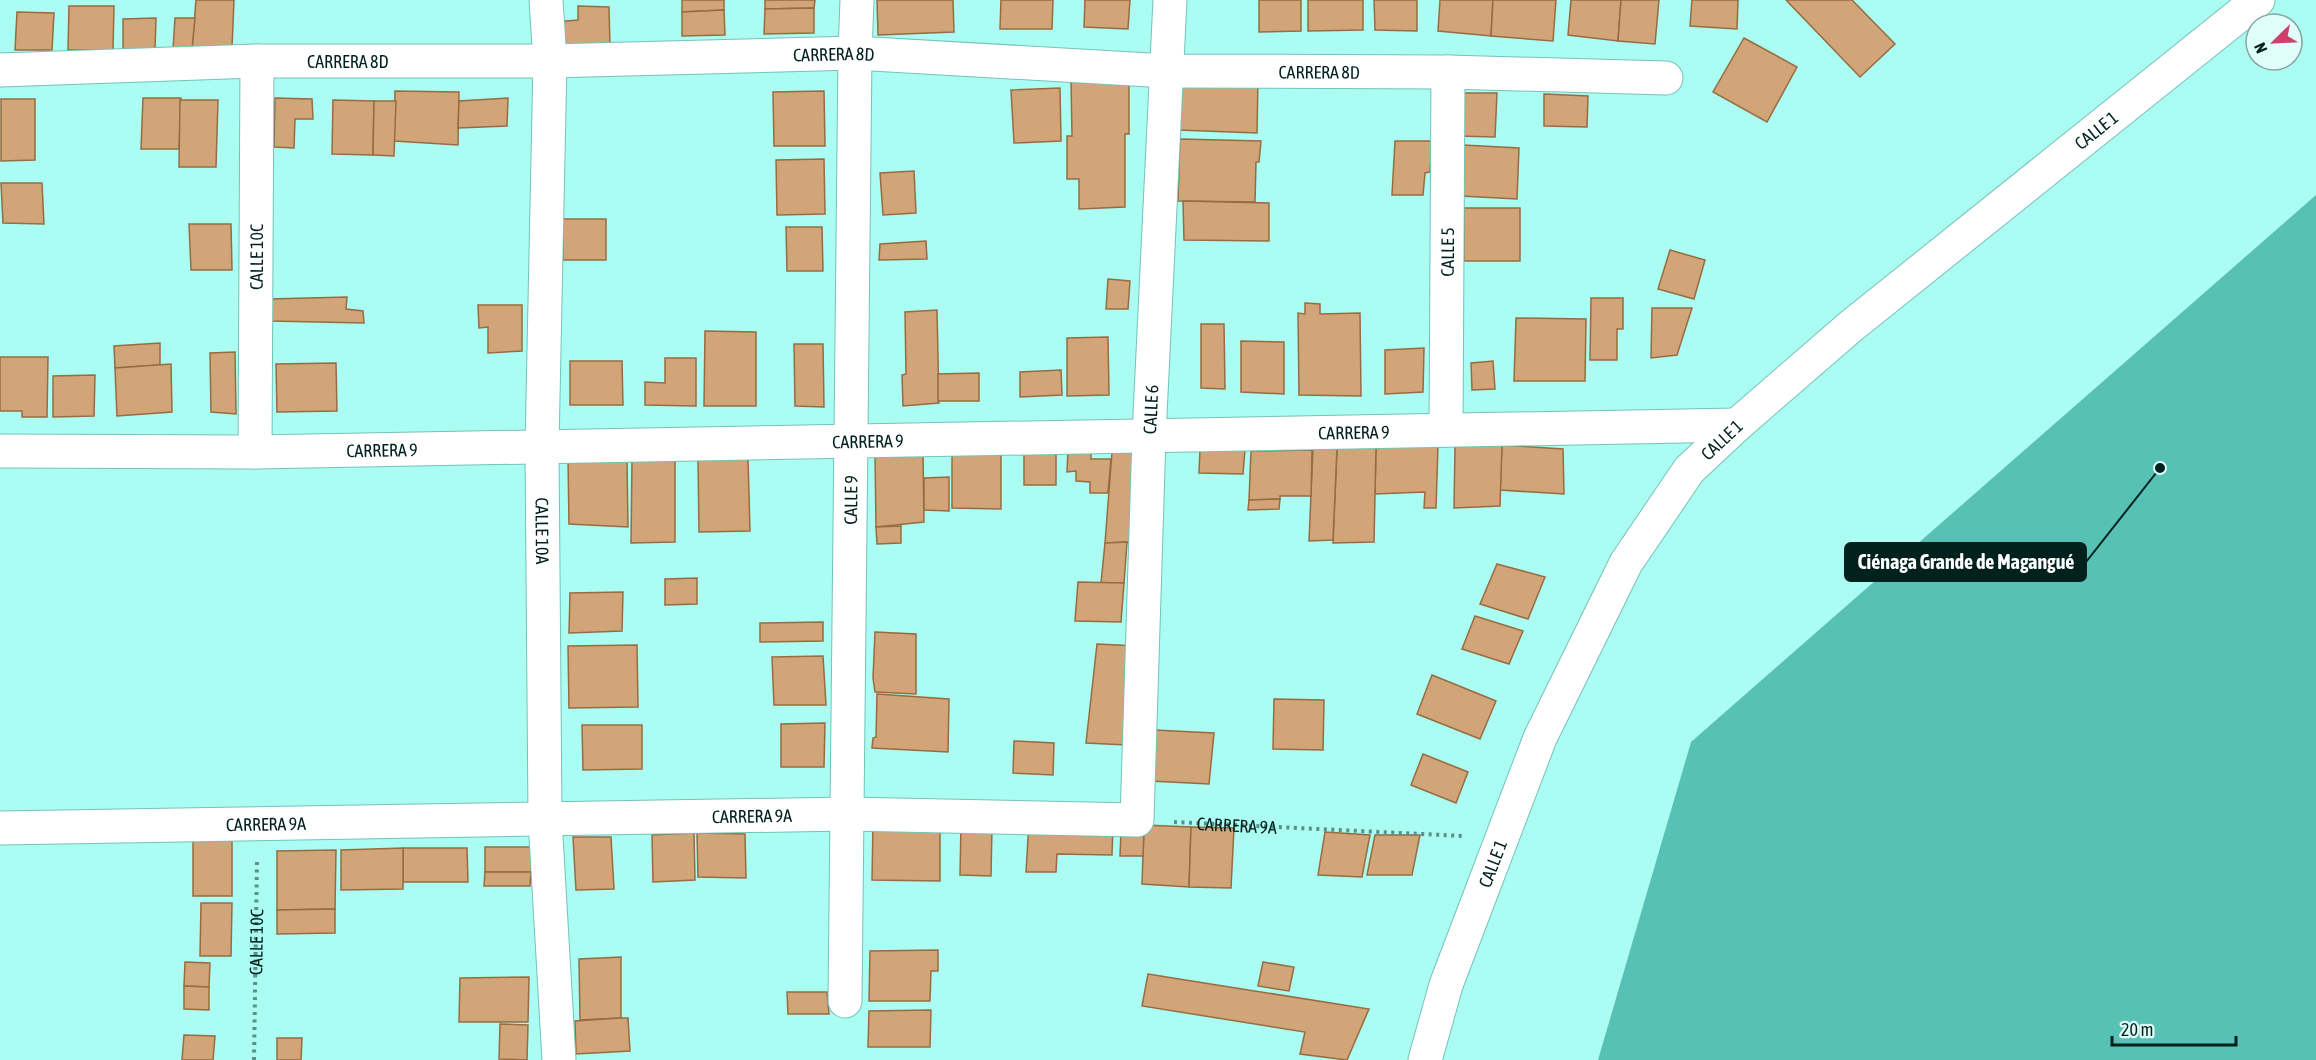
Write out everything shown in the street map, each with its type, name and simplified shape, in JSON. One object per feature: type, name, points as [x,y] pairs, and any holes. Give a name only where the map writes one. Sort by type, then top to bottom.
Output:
[{"type":"street","name":"CALLE 10A","points":[[546,0],[550,61],[542,447],[545,819],[559,1060]]},
{"type":"street","name":"CALLE 9","points":[[845,1002],[857,0]]},
{"type":"street","name":"CALLE 6","points":[[1137,820],[1149,436],[1170,0]]},
{"type":"street","name":"CALLE 1","points":[[1425,1060],[1446,985],[1540,738],[1626,563],[1689,470],[1850,327],[2258,0]]},
{"type":"street","name":"CARRERA 8D","points":[[0,69],[257,61],[550,61],[855,53],[1167,71],[1448,72],[1666,78]]},
{"type":"street","name":"CALLE 10C","points":[[255,452],[257,61]]},
{"type":"street","name":"CALLE 5","points":[[1446,430],[1448,72]]},
{"type":"street","name":"CARRERA 9","points":[[0,450],[255,452],[1737,425]]},
{"type":"street","name":"CARRERA 9A","points":[[0,828],[847,814],[1137,820]]},
{"type":"path","name":"CARRERA 9A","points":[[1137,820],[1503,838]]},
{"type":"path","name":"CALLE 10C","points":[[254,1060],[258,824]]},
{"type":"shaded area","points":[[2316,195],[2316,1060],[1598,1060],[1691,742]]},
{"type":"building","points":[[196,0],[234,0],[232,48],[192,49]]},
{"type":"building","points":[[682,0],[724,0],[724,10],[682,12]]},
{"type":"building","points":[[765,0],[815,0],[814,8],[765,9]]},
{"type":"building","points":[[877,0],[953,0],[954,32],[878,35]]},
{"type":"building","points":[[1001,0],[1053,0],[1052,29],[1000,29]]},
{"type":"building","points":[[1085,0],[1130,0],[1128,29],[1084,27]]},
{"type":"building","points":[[1259,0],[1301,0],[1301,31],[1259,32]]},
{"type":"building","points":[[1308,0],[1363,0],[1363,30],[1308,31]]},
{"type":"building","points":[[1374,0],[1417,0],[1417,31],[1375,30]]},
{"type":"building","points":[[1440,0],[1493,0],[1491,36],[1438,31]]},
{"type":"building","points":[[1493,0],[1556,0],[1553,41],[1491,36]]},
{"type":"building","points":[[1571,0],[1621,0],[1618,41],[1568,35]]},
{"type":"building","points":[[1621,0],[1659,0],[1655,44],[1618,41]]},
{"type":"building","points":[[1692,0],[1738,0],[1737,29],[1690,26]]},
{"type":"building","points":[[1786,0],[1852,0],[1895,44],[1860,77]]},
{"type":"building","points":[[69,6],[114,6],[113,50],[68,50]]},
{"type":"building","points":[[578,6],[609,7],[610,47],[556,48],[554,22],[578,20]]},
{"type":"building","points":[[814,8],[814,33],[764,34],[765,9]]},
{"type":"building","points":[[724,10],[725,35],[682,36],[682,12]]},
{"type":"building","points":[[17,12],[54,13],[52,50],[15,50]]},
{"type":"building","points":[[156,18],[155,50],[123,50],[123,19]]},
{"type":"building","points":[[175,18],[195,18],[192,49],[173,49]]},
{"type":"building","points":[[1744,38],[1797,67],[1767,122],[1713,92]]},
{"type":"building","points":[[1179,77],[1258,79],[1257,133],[1178,130]]},
{"type":"building","points":[[1129,79],[1129,134],[1125,134],[1125,207],[1079,209],[1079,179],[1067,179],[1067,136],[1072,136],[1071,81]]},
{"type":"building","points":[[1060,88],[1061,141],[1014,143],[1011,90]]},
{"type":"building","points":[[395,91],[459,92],[458,145],[394,141]]},
{"type":"building","points":[[824,91],[825,146],[774,146],[773,92]]},
{"type":"building","points":[[1459,93],[1497,93],[1495,137],[1458,136]]},
{"type":"building","points":[[1544,94],[1588,96],[1587,127],[1544,126]]},
{"type":"building","points":[[143,98],[181,98],[179,149],[141,149]]},
{"type":"building","points":[[275,98],[312,99],[313,119],[295,119],[294,148],[274,147]]},
{"type":"building","points":[[508,98],[507,126],[458,128],[459,101]]},
{"type":"building","points":[[1,99],[35,99],[35,160],[1,161]]},
{"type":"building","points":[[180,100],[218,100],[216,167],[179,167]]},
{"type":"building","points":[[333,100],[374,101],[373,155],[332,154]]},
{"type":"building","points":[[374,101],[396,101],[394,156],[373,155]]},
{"type":"building","points":[[1180,139],[1261,141],[1259,162],[1256,162],[1255,202],[1178,201]]},
{"type":"building","points":[[1395,141],[1432,141],[1430,172],[1425,173],[1423,195],[1392,195]]},
{"type":"building","points":[[1463,145],[1519,148],[1517,199],[1461,196]]},
{"type":"building","points":[[824,159],[825,214],[777,215],[776,160]]},
{"type":"building","points":[[914,171],[916,213],[883,215],[880,173]]},
{"type":"building","points":[[1,183],[42,183],[44,224],[3,223]]},
{"type":"building","points":[[1183,201],[1269,203],[1269,241],[1184,240]]},
{"type":"building","points":[[1464,208],[1520,208],[1520,261],[1464,261]]},
{"type":"building","points":[[563,219],[606,219],[606,260],[563,260]]},
{"type":"building","points":[[189,224],[231,224],[232,270],[191,270]]},
{"type":"building","points":[[786,227],[822,227],[823,271],[787,271]]},
{"type":"building","points":[[926,241],[927,259],[879,260],[880,244]]},
{"type":"building","points":[[1670,250],[1705,260],[1694,299],[1658,289]]},
{"type":"building","points":[[1108,279],[1130,281],[1128,309],[1106,309]]},
{"type":"building","points":[[347,297],[346,309],[363,311],[364,323],[270,321],[269,299]]},
{"type":"building","points":[[1591,298],[1623,298],[1623,329],[1617,329],[1617,360],[1590,360]]},
{"type":"building","points":[[1305,303],[1320,304],[1320,314],[1360,313],[1361,396],[1299,395],[1298,313],[1305,314]]},
{"type":"building","points":[[478,305],[522,305],[522,351],[488,353],[488,327],[479,328]]},
{"type":"building","points":[[1652,308],[1692,308],[1677,355],[1651,358]]},
{"type":"building","points":[[937,310],[939,403],[903,406],[902,375],[906,374],[905,312]]},
{"type":"building","points":[[1516,318],[1586,319],[1585,381],[1514,381]]},
{"type":"building","points":[[1201,324],[1224,324],[1225,389],[1201,388]]},
{"type":"building","points":[[705,331],[756,332],[756,406],[704,406]]},
{"type":"building","points":[[1108,337],[1109,395],[1067,396],[1067,338]]},
{"type":"building","points":[[1241,341],[1284,342],[1284,394],[1241,392]]},
{"type":"building","points":[[160,343],[160,365],[115,368],[114,346]]},
{"type":"building","points":[[794,344],[823,344],[824,407],[795,406]]},
{"type":"building","points":[[1424,348],[1423,392],[1385,394],[1385,350]]},
{"type":"building","points":[[235,352],[236,414],[211,412],[210,353]]},
{"type":"building","points":[[0,357],[48,357],[47,417],[22,417],[22,411],[0,411]]},
{"type":"building","points":[[665,358],[696,358],[696,406],[645,405],[645,382],[665,383]]},
{"type":"building","points":[[570,361],[622,361],[623,405],[570,405]]},
{"type":"building","points":[[1493,361],[1495,389],[1472,390],[1471,363]]},
{"type":"building","points":[[336,363],[337,411],[277,412],[276,364]]},
{"type":"building","points":[[171,364],[172,412],[117,416],[115,368]]},
{"type":"building","points":[[1061,370],[1062,395],[1020,397],[1020,372]]},
{"type":"building","points":[[979,373],[979,401],[938,401],[938,374]]},
{"type":"building","points":[[95,375],[94,416],[53,417],[53,376]]},
{"type":"building","points":[[1502,445],[1563,449],[1564,494],[1500,490]]},
{"type":"building","points":[[1502,445],[1500,506],[1454,508],[1455,446]]},
{"type":"building","points":[[1438,446],[1436,508],[1424,508],[1425,492],[1375,494],[1376,447]]},
{"type":"building","points":[[1376,447],[1374,542],[1333,543],[1337,448]]},
{"type":"building","points":[[1313,448],[1337,448],[1333,540],[1309,541]]},
{"type":"building","points":[[1200,449],[1245,449],[1243,474],[1199,473]]},
{"type":"building","points":[[952,450],[1001,451],[1001,509],[952,508]]},
{"type":"building","points":[[1024,450],[1056,451],[1056,485],[1024,485]]},
{"type":"building","points":[[1068,450],[1091,451],[1091,459],[1111,459],[1108,493],[1090,493],[1090,482],[1076,481],[1076,471],[1067,472]]},
{"type":"building","points":[[1138,450],[1131,542],[1105,543],[1112,452]]},
{"type":"building","points":[[1312,450],[1311,496],[1280,496],[1280,499],[1249,500],[1251,451]]},
{"type":"building","points":[[923,453],[924,522],[876,527],[875,454]]},
{"type":"building","points":[[748,458],[750,531],[699,532],[698,460]]},
{"type":"building","points":[[568,459],[627,461],[628,527],[569,524]]},
{"type":"building","points":[[675,460],[675,542],[631,543],[632,461]]},
{"type":"building","points":[[949,477],[949,511],[924,510],[924,478]]},
{"type":"building","points":[[1280,499],[1279,509],[1248,510],[1249,500]]},
{"type":"building","points":[[901,526],[901,543],[877,544],[876,527]]},
{"type":"building","points":[[1127,542],[1124,583],[1101,583],[1105,543]]},
{"type":"building","points":[[1497,564],[1545,577],[1528,619],[1480,604]]},
{"type":"building","points":[[697,578],[697,604],[665,605],[665,579]]},
{"type":"building","points":[[1078,582],[1124,583],[1121,622],[1075,621]]},
{"type":"building","points":[[623,592],[622,631],[569,633],[570,593]]},
{"type":"building","points":[[1475,616],[1523,631],[1509,664],[1462,649]]},
{"type":"building","points":[[823,622],[823,641],[760,642],[760,623]]},
{"type":"building","points":[[875,632],[916,634],[916,694],[875,692],[873,678]]},
{"type":"building","points":[[1097,644],[1138,646],[1127,745],[1086,743]]},
{"type":"building","points":[[637,645],[638,707],[569,708],[568,646]]},
{"type":"building","points":[[823,656],[826,705],[774,705],[772,657]]},
{"type":"building","points":[[1432,675],[1496,701],[1480,739],[1417,714]]},
{"type":"building","points":[[877,694],[949,699],[948,752],[872,748],[873,738],[876,737]]},
{"type":"building","points":[[1274,699],[1324,700],[1323,750],[1273,749]]},
{"type":"building","points":[[825,723],[824,767],[781,767],[781,724]]},
{"type":"building","points":[[582,725],[642,725],[642,769],[583,770]]},
{"type":"building","points":[[1154,730],[1214,733],[1209,784],[1150,781]]},
{"type":"building","points":[[1014,741],[1054,743],[1053,775],[1013,773]]},
{"type":"building","points":[[1423,754],[1468,772],[1456,803],[1411,785]]},
{"type":"building","points":[[940,820],[940,881],[872,880],[873,823]]},
{"type":"building","points":[[1029,822],[1113,823],[1112,855],[1057,854],[1056,872],[1026,872]]},
{"type":"building","points":[[961,825],[992,826],[991,876],[960,875]]},
{"type":"building","points":[[1144,825],[1191,827],[1189,887],[1142,884]]},
{"type":"building","points":[[1191,827],[1234,828],[1231,888],[1189,887]]},
{"type":"building","points":[[1121,831],[1144,832],[1143,856],[1120,856]]},
{"type":"building","points":[[1325,832],[1370,835],[1362,877],[1318,875]]},
{"type":"building","points":[[694,833],[695,880],[653,882],[652,835]]},
{"type":"building","points":[[697,833],[745,834],[746,878],[698,877]]},
{"type":"building","points":[[1375,835],[1420,835],[1412,875],[1367,875]]},
{"type":"building","points":[[573,837],[611,837],[614,889],[576,890]]},
{"type":"building","points":[[193,838],[232,838],[232,896],[193,896]]},
{"type":"building","points":[[485,847],[532,847],[531,872],[485,872]]},
{"type":"building","points":[[403,848],[467,848],[468,882],[403,882]]},
{"type":"building","points":[[403,848],[403,889],[341,890],[341,850]]},
{"type":"building","points":[[336,850],[335,909],[277,910],[277,851]]},
{"type":"building","points":[[485,872],[531,872],[530,886],[484,886]]},
{"type":"building","points":[[201,903],[232,903],[231,956],[200,956]]},
{"type":"building","points":[[335,909],[335,933],[277,934],[277,910]]},
{"type":"building","points":[[938,950],[938,971],[931,971],[930,1001],[869,1001],[870,951]]},
{"type":"building","points":[[621,957],[621,1018],[580,1020],[579,959]]},
{"type":"building","points":[[185,962],[210,963],[209,987],[184,986]]},
{"type":"building","points":[[1263,962],[1294,967],[1289,991],[1258,986]]},
{"type":"building","points":[[1148,974],[1369,1009],[1347,1060],[1300,1054],[1305,1032],[1142,1006]]},
{"type":"building","points":[[529,977],[528,1022],[459,1022],[460,978]]},
{"type":"building","points":[[184,986],[209,987],[209,1010],[184,1009]]},
{"type":"building","points":[[787,992],[827,992],[829,1014],[788,1014]]},
{"type":"building","points":[[931,1010],[930,1047],[868,1047],[869,1011]]},
{"type":"building","points":[[628,1018],[630,1051],[576,1054],[575,1021]]},
{"type":"building","points":[[500,1024],[528,1025],[527,1060],[499,1059]]},
{"type":"building","points":[[184,1035],[215,1036],[213,1060],[182,1060]]},
{"type":"building","points":[[277,1038],[302,1038],[301,1060],[277,1060]]},
{"type":"place","name":"Ciénaga Grande de Magangué","points":[[2160,468]]}]
